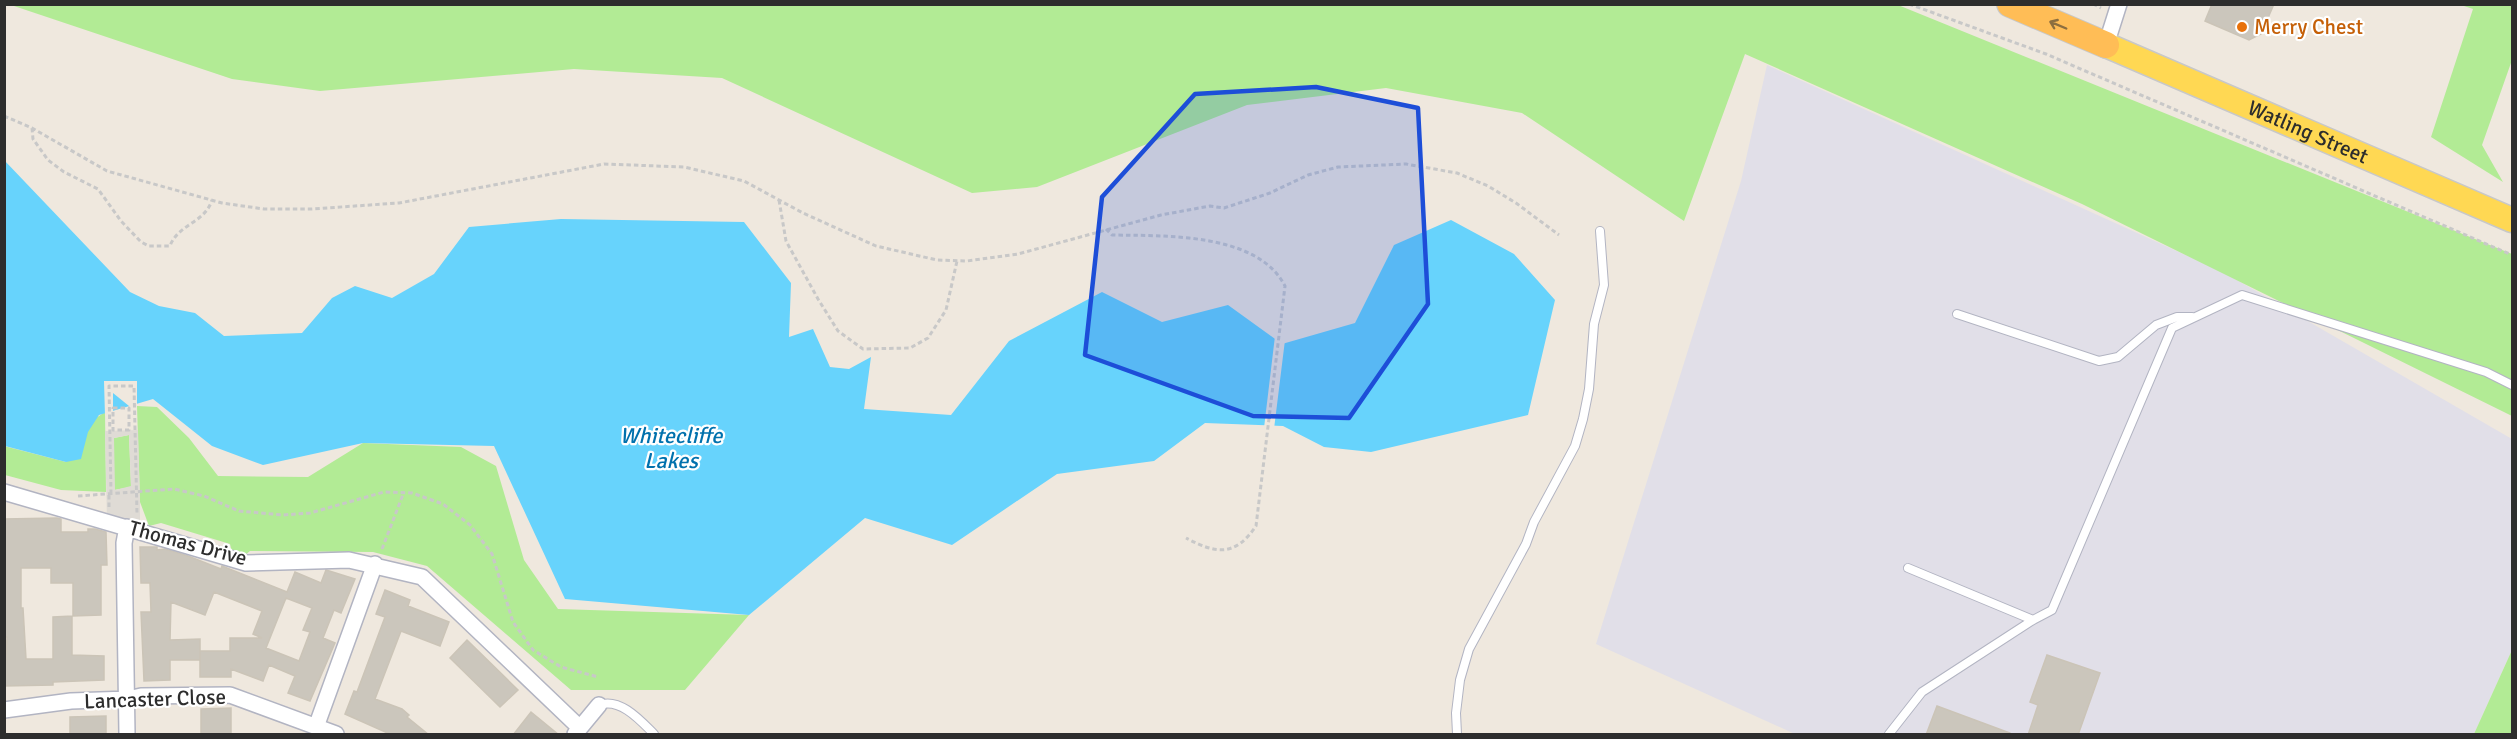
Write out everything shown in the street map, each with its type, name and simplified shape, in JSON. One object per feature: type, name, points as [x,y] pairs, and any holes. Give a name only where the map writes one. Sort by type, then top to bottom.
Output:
[{"type":"highway","points":[[2010,4],[2106,45]]},
{"type":"main road","name":"Watling Street","points":[[2106,45],[2512,220]]},
{"type":"street","points":[[2106,45],[2119,4]]},
{"type":"street","name":"Thomas Drive","points":[[4,492],[246,563],[349,560],[375,564],[422,577],[578,731]]},
{"type":"street","points":[[127,735],[124,543],[132,529]]},
{"type":"street","points":[[316,727],[375,564]]},
{"type":"street","name":"Lancaster Close","points":[[4,710],[71,701],[128,699],[141,696],[230,695],[336,735]]},
{"type":"street","points":[[578,731],[599,705]]},
{"type":"lane","points":[[1457,735],[1456,713],[1459,688],[1469,649],[1526,544],[1534,522],[1575,446],[1583,419],[1589,389],[1594,324],[1604,285],[1600,231]]},
{"type":"lane","points":[[1889,735],[1922,692],[2052,610],[2172,328],[2242,295],[2486,372],[2512,385]]},
{"type":"lane","points":[[1957,314],[2098,361],[2118,357],[2162,322],[2177,317],[2196,317]]},
{"type":"lane","points":[[1908,568],[2034,620]]},
{"type":"lane","points":[[599,705],[609,704],[626,710],[654,735]]},
{"type":"path","points":[[1909,4],[2046,54],[2512,255]]},
{"type":"path","points":[[4,116],[32,128],[107,171],[212,200],[274,210],[380,205],[604,164],[684,167],[744,181],[779,201],[876,246],[937,260],[957,261],[1008,256],[1161,215],[1210,206],[1224,208],[1338,167],[1406,164],[1457,173],[1488,186],[1516,203],[1559,235]]},
{"type":"path","points":[[32,128],[30,133],[48,160],[64,172],[98,189],[125,226],[141,242],[149,246],[170,246],[177,233],[206,213],[212,200]]},
{"type":"path","points":[[779,201],[786,240],[818,298],[838,331],[863,349],[910,348],[928,338],[946,310],[957,261]]},
{"type":"path","points":[[1106,229],[1112,235],[1164,236],[1231,245],[1274,271],[1285,284],[1256,526],[1250,536],[1236,547],[1220,550],[1210,549],[1186,538]]},
{"type":"path","points":[[132,529],[136,491],[134,386],[109,386],[111,494],[136,491],[174,489],[204,496],[239,511],[283,515],[310,513],[384,492],[404,492],[443,504],[470,525],[492,554],[513,622],[534,650],[561,667],[598,678]]},
{"type":"path","points":[[113,408],[129,408],[129,430],[113,430],[113,408]]},
{"type":"path","points":[[375,564],[404,492]]},
{"type":"highlighted area","points":[[1316,87],[1418,108],[1428,304],[1349,418],[1253,416],[1085,355],[1102,197],[1195,94]]},
{"type":"shaded area","points":[[1767,65],[2223,272],[2512,439],[2512,650],[2474,734],[1795,734],[1596,644],[1741,181]]},
{"type":"shaded area","points":[[138,430],[140,531],[107,521],[105,431]],"holes":[[[129,435],[131,486],[115,490],[114,438]]]},
{"type":"green space","points":[[11,5],[1898,5],[2512,254],[2512,416],[2082,204],[1745,54],[1684,221],[1522,113],[1386,88],[1247,105],[1037,187],[972,193],[722,78],[574,69],[320,91],[232,79]]},
{"type":"green space","points":[[2461,5],[2512,5],[2512,60],[2482,145],[2503,182],[2431,137],[2473,9]]},
{"type":"green space","points":[[137,406],[157,407],[189,438],[218,476],[308,477],[363,443],[461,447],[496,466],[524,560],[558,609],[749,615],[685,690],[571,690],[427,566],[373,552],[250,551],[244,556],[232,552],[230,544],[161,523],[149,526],[140,502]]},
{"type":"green space","points":[[105,412],[106,492],[61,490],[5,475],[4,446],[66,462],[96,418]]},
{"type":"green space","points":[[129,435],[131,487],[114,490],[114,438]]},
{"type":"green space","points":[[2512,650],[2512,734],[2474,734]]},
{"type":"water","name":"Whitecliffe Lakes","points":[[4,160],[130,292],[159,306],[195,313],[224,336],[302,333],[332,298],[355,286],[392,298],[434,274],[469,227],[561,219],[744,222],[791,283],[789,337],[813,329],[830,367],[849,369],[871,357],[864,409],[951,415],[1009,341],[1102,292],[1162,322],[1228,305],[1282,344],[1355,323],[1394,245],[1451,220],[1514,254],[1555,300],[1528,415],[1371,452],[1324,447],[1283,426],[1205,423],[1154,461],[1057,474],[952,545],[865,518],[749,615],[565,599],[494,446],[363,443],[263,465],[212,446],[153,399],[99,415],[88,432],[81,459],[66,462],[5,446]]},
{"type":"pier","points":[[1275,336],[1285,340],[1274,429],[1264,428]]},
{"type":"pier","points":[[104,381],[137,381],[137,406],[129,409],[129,406],[113,393],[113,413],[105,416]]},
{"type":"building","name":"Merry Chest","points":[[2212,4],[2274,4],[2261,34],[2249,40],[2205,21]]},
{"type":"building","points":[[4,519],[61,519],[61,532],[88,532],[88,529],[95,529],[106,532],[107,565],[101,565],[101,615],[73,616],[73,583],[51,583],[51,568],[21,568],[21,608],[23,608],[26,659],[53,659],[53,617],[72,616],[72,655],[104,656],[104,680],[53,682],[53,685],[4,686],[7,637],[4,637]]},
{"type":"building","points":[[140,547],[157,547],[157,550],[165,549],[221,569],[222,566],[287,592],[295,572],[321,583],[326,570],[355,579],[341,613],[334,610],[323,638],[335,643],[310,701],[288,693],[295,676],[269,665],[263,681],[231,669],[231,677],[200,677],[200,660],[170,660],[170,680],[144,681],[141,612],[151,612],[150,583],[141,583]],"holes":[[[214,592],[262,611],[253,634],[262,638],[230,638],[230,651],[200,651],[200,639],[170,640],[171,602],[205,615]],[[286,598],[312,608],[303,630],[310,632],[299,661],[266,648]]]},
{"type":"building","points":[[385,590],[410,600],[408,606],[449,622],[440,646],[401,631],[375,699],[402,709],[409,715],[407,717],[429,735],[392,735],[345,714],[354,691],[357,692],[385,617],[376,614]]},
{"type":"building","points":[[467,640],[518,690],[500,707],[450,658]]},
{"type":"building","points":[[2047,655],[2100,673],[2078,735],[2028,735],[2038,705],[2030,702]]},
{"type":"building","points":[[1937,706],[2010,733],[2010,735],[1926,735]]},
{"type":"building","points":[[231,708],[231,735],[201,735],[201,709]]},
{"type":"building","points":[[531,712],[559,735],[513,735]]},
{"type":"building","points":[[106,716],[106,735],[70,735],[70,717]]},
{"type":"place","name":"Merry Chest","points":[[2242,27]]}]
